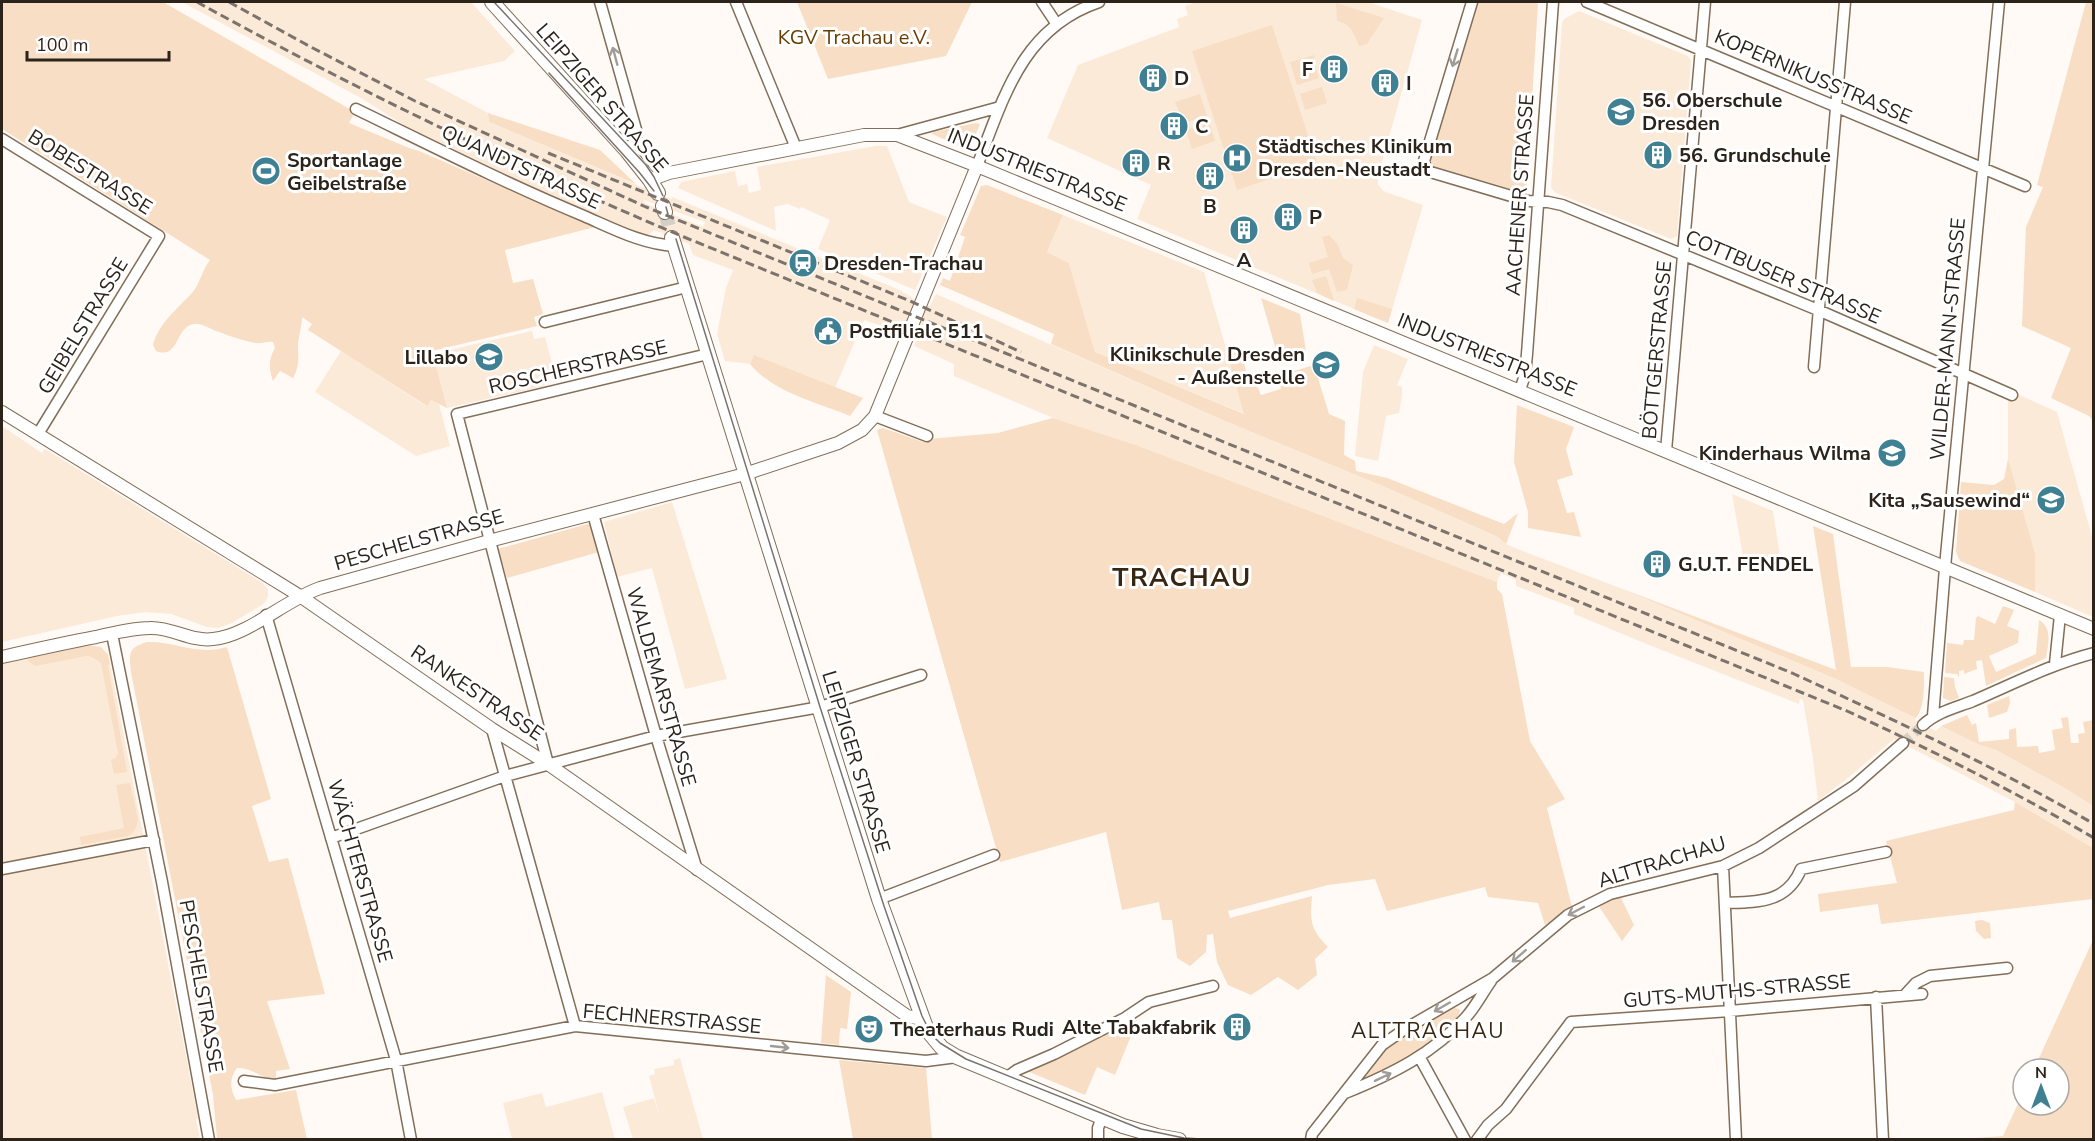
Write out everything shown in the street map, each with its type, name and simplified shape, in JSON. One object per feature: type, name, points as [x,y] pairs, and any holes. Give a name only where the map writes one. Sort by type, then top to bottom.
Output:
[{"type":"main road","name":"LEIPZIGER STRASSE","points":[[492,2],[627,151],[650,180],[662,204]]},
{"type":"main road","name":"LEIPZIGER STRASSE","points":[[674,242],[818,708],[879,898],[921,1017],[934,1040],[957,1057],[1102,1117],[1137,1130],[1179,1140]]},
{"type":"street","points":[[600,2],[637,133],[636,139],[627,151]]},
{"type":"street","points":[[736,2],[796,147]]},
{"type":"street","points":[[1042,2],[1056,23]]},
{"type":"street","points":[[927,436],[875,416],[1000,107],[1018,71],[1032,46],[1056,23],[1099,2]]},
{"type":"street","name":"COTTBUSER STRASSE","points":[[1472,2],[1424,161],[1427,171],[1528,201],[1562,205],[1818,310],[1964,372],[2012,395]]},
{"type":"street","name":"AACHENER STRASSE","points":[[1520,390],[1525,375],[1527,354],[1553,2]]},
{"type":"street","name":"KOPERNIKUSSTRASSE","points":[[1587,2],[2025,186]]},
{"type":"street","name":"BÖTTGERSTRASSE","points":[[1666,451],[1705,2]]},
{"type":"street","points":[[1814,367],[1845,2]]},
{"type":"street","name":"WILDER-MANN-STRASSE","points":[[1933,716],[1999,2]]},
{"type":"street","name":"INDUSTRIESTRASSE","points":[[650,180],[669,173],[796,147],[864,135],[897,135],[1000,107]]},
{"type":"street","name":"QUANDTSTRASSE","points":[[356,109],[566,209],[649,243],[674,242]]},
{"type":"street","name":"INDUSTRIESTRASSE","points":[[897,135],[1520,390],[2094,629]]},
{"type":"street","name":"BOBESTRASSE","points":[[2,139],[159,236]]},
{"type":"street","name":"GEIBELSTRASSE","points":[[38,434],[159,236]]},
{"type":"street","points":[[545,322],[687,287]]},
{"type":"street","name":"ROSCHERSTRASSE","points":[[489,541],[457,414],[708,354]]},
{"type":"street","name":"RANKESTRASSE","points":[[2,412],[300,596],[492,729],[548,764],[907,1016],[921,1017]]},
{"type":"street","name":"PESCHELSTRASSE","points":[[2,657],[152,627],[199,639],[213,639],[239,631],[300,596],[343,582],[745,474],[838,443],[862,430],[875,416]]},
{"type":"street","name":"WALDEMARSTRASSE","points":[[593,514],[697,870]]},
{"type":"street","points":[[489,541],[548,764]]},
{"type":"street","name":"WÄCHTERSTRASSE","points":[[267,615],[396,1060],[411,1140]]},
{"type":"street","points":[[2055,664],[2060,615]]},
{"type":"street","name":"PESCHELSTRASSE","points":[[112,634],[154,840],[209,1140]]},
{"type":"street","points":[[1923,725],[1933,716],[1973,701],[2055,664],[2094,653]]},
{"type":"street","points":[[331,838],[505,776],[548,764],[656,736],[818,708],[921,675]]},
{"type":"street","points":[[492,729],[575,1026]]},
{"type":"street","name":"ALTTRACHAU","points":[[1311,1140],[1312,1134],[1382,1045],[1405,1029],[1493,978],[1568,915],[1610,894],[1723,866],[1759,848],[1854,786],[1903,743]]},
{"type":"street","points":[[2,869],[154,840]]},
{"type":"street","points":[[1726,903],[1766,901],[1786,891],[1796,882],[1801,869],[1886,852]]},
{"type":"street","points":[[879,898],[994,855]]},
{"type":"street","points":[[1723,866],[1736,1140]]},
{"type":"street","points":[[1905,995],[1916,983],[1930,976],[2007,968]]},
{"type":"street","name":"ALTTRACHAU","points":[[1344,1093],[1375,1081],[1420,1058],[1467,1016],[1493,978]]},
{"type":"street","points":[[1006,1078],[1017,1070],[1125,1018],[1149,1002],[1213,986]]},
{"type":"street","name":"GUTS-MUTHS-STRASSE","points":[[1477,1140],[1488,1125],[1506,1109],[1571,1022],[1922,994]]},
{"type":"street","points":[[1876,997],[1883,1140]]},
{"type":"street","name":"FECHNERSTRASSE","points":[[244,1081],[275,1084],[575,1026],[903,1059],[934,1060],[957,1057]]},
{"type":"street","points":[[1420,1058],[1465,1140]]},
{"type":"street","points":[[1098,1140],[1098,1128],[1102,1117]]},
{"type":"shaded area","points":[[182,2],[471,2],[515,51],[504,61],[424,79],[488,113],[489,122],[663,196],[672,199],[672,197],[895,288],[930,306],[936,294],[1225,421],[1385,487],[1496,536],[1506,544],[1520,550],[1620,588],[1836,679],[1904,711],[1916,718],[1915,720],[1936,731],[1941,726],[1980,745],[1996,750],[2093,806],[2093,848],[2015,802],[1894,739],[1818,801],[1803,700],[1800,699],[1799,704],[1574,614],[1574,608],[1516,586],[1516,580],[1501,573],[1497,582],[1136,445],[1053,418],[954,376],[954,364],[914,346],[917,337],[885,323],[882,326],[864,320],[835,388],[754,356],[750,364],[725,361],[717,334],[726,288],[733,270],[693,255],[689,244],[654,230],[647,237],[506,178],[426,139],[361,98]],"holes":[[[644,200],[705,222],[703,227],[645,203]]]},
{"type":"shaded area","name":"Städtisches Klinikum Dresden-Neustadt","points":[[1196,2],[1368,2],[1422,20],[1378,176],[1378,184],[1383,191],[1423,205],[1388,323],[1137,219],[1151,185],[1047,138],[1078,65],[1179,27],[1177,19],[1188,15],[1185,6]]},
{"type":"shaded area","name":"56. Oberschule Dresden","points":[[1579,11],[1688,56],[1691,61],[1677,236],[1671,239],[1556,193],[1551,188],[1562,23],[1564,19]]},
{"type":"shaded area","points":[[887,146],[909,202],[947,217],[915,290],[818,249],[830,220],[801,207],[800,209],[788,204],[774,207],[776,231],[678,188],[681,182],[735,171],[738,186],[747,184],[749,193],[761,190],[757,167]]},
{"type":"shaded area","points":[[1063,215],[1204,272],[1245,414],[1095,352],[1069,263],[1047,252]]},
{"type":"shaded area","points":[[532,331],[534,339],[545,337],[555,374],[544,377],[545,386],[447,408],[432,354]]},
{"type":"shaded area","points":[[1374,345],[1408,359],[1397,385],[1402,387],[1399,413],[1386,416],[1378,461],[1355,456],[1363,372]]},
{"type":"shaded area","points":[[341,351],[426,406],[431,400],[439,404],[450,446],[416,456],[315,392]]},
{"type":"shaded area","name":"Kita „Sausewind“","points":[[2013,392],[2057,412],[2093,540],[2093,617],[2035,592],[2035,553],[2008,460],[2008,399],[2010,400]]},
{"type":"shaded area","points":[[2,426],[42,453],[45,449],[263,583],[268,590],[266,601],[232,623],[218,628],[207,627],[171,614],[145,612],[117,616],[2,642]]},
{"type":"shaded area","points":[[1732,494],[1773,511],[1781,563],[1745,568]]},
{"type":"shaded area","points":[[672,502],[727,679],[685,689],[652,568],[617,577],[604,522]]},
{"type":"shaded area","points":[[85,645],[101,647],[108,655],[198,1118],[196,1119],[200,1139],[2,1139],[2,662]]},
{"type":"shaded area","points":[[680,1058],[703,1139],[633,1139],[623,1107],[654,1098],[660,1117],[649,1076],[655,1074],[654,1069],[674,1065],[674,1060]]},
{"type":"shaded area","points":[[602,1092],[615,1139],[512,1139],[503,1103],[542,1093],[546,1107]]},
{"type":"green space","points":[[2,2],[163,2],[355,112],[349,123],[595,227],[505,250],[513,283],[533,279],[543,314],[534,317],[537,326],[432,351],[447,408],[431,400],[427,406],[308,330],[312,324],[302,317],[298,343],[298,365],[293,378],[280,371],[273,381],[270,364],[275,348],[273,342],[251,342],[199,324],[187,327],[169,351],[163,353],[156,351],[153,345],[160,330],[195,289],[210,260],[2,129]]},
{"type":"green space","name":"KGV Trachau e.V.","points":[[797,2],[972,2],[946,56],[828,79]]},
{"type":"green space","points":[[1475,2],[1537,2],[1538,4],[1526,197],[1434,171],[1428,157]]},
{"type":"green space","points":[[2086,2],[2094,3],[2093,421],[2089,416],[2051,398],[2071,348],[2022,326],[2026,227],[2043,187],[2037,185]]},
{"type":"green space","points":[[1336,3],[1384,18],[1367,44],[1359,46],[1349,27],[1337,21]]},
{"type":"green space","points":[[1272,25],[1317,163],[1237,190],[1192,51]]},
{"type":"green space","points":[[1314,55],[1313,59],[1319,78],[1297,85],[1290,62]]},
{"type":"green space","points":[[1322,87],[1327,103],[1305,110],[1300,94]]},
{"type":"green space","points":[[1200,94],[1207,116],[1184,123],[1175,102]]},
{"type":"green space","points":[[488,113],[600,150],[636,184],[489,122]]},
{"type":"green space","points":[[1209,122],[1215,141],[1192,149],[1186,130]]},
{"type":"green space","points":[[980,124],[970,148],[967,149],[932,134],[933,132]]},
{"type":"green space","points":[[987,185],[1063,215],[1047,252],[1069,263],[1095,352],[1244,414],[1227,353],[1240,350],[1249,380],[1254,379],[1261,395],[1281,389],[1278,376],[1314,365],[1329,414],[1345,421],[1344,455],[1355,461],[1356,471],[1387,478],[1504,524],[1518,513],[1506,544],[1496,536],[1385,487],[1225,421],[1051,344],[1054,334],[940,285],[943,278],[950,281],[965,237],[960,235],[981,186]]},
{"type":"green space","points":[[1329,235],[1338,245],[1343,258],[1353,265],[1347,290],[1337,292],[1329,269],[1312,274],[1309,263],[1328,257],[1322,237]]},
{"type":"green space","points":[[1326,276],[1334,301],[1317,293],[1312,280]]},
{"type":"green space","points":[[1261,298],[1300,314],[1306,351],[1279,360]]},
{"type":"green space","points":[[1357,298],[1392,309],[1388,323],[1354,309]]},
{"type":"green space","points":[[754,355],[863,398],[850,416],[810,401],[783,390],[760,374],[750,364]]},
{"type":"green space","points":[[1517,405],[1574,427],[1566,449],[1573,475],[1557,480],[1567,513],[1574,512],[1581,537],[1528,528],[1528,512],[1514,462]]},
{"type":"green space","points":[[1053,418],[1136,445],[1497,582],[1497,589],[1502,594],[1530,741],[1565,799],[1547,808],[1572,907],[1545,925],[1538,903],[1488,897],[1485,887],[1387,911],[1375,879],[1328,885],[1228,911],[1230,918],[1312,896],[1312,924],[1328,947],[1315,959],[1317,975],[1298,990],[1278,977],[1251,995],[1228,985],[1217,962],[1213,934],[1207,935],[1206,952],[1190,966],[1177,958],[1172,920],[1162,920],[1159,902],[1122,910],[1106,832],[1000,862],[877,430],[883,428],[923,442],[928,439],[998,433]]},
{"type":"green space","points":[[2008,459],[2035,553],[2035,592],[1960,561],[1956,552],[1961,482],[1994,485],[2004,479]]},
{"type":"green space","points":[[591,523],[599,552],[507,578],[498,549]]},
{"type":"green space","points":[[1813,526],[1833,534],[1851,667],[1887,667],[1924,672],[1922,702],[1916,718],[1836,679],[1620,588],[1836,670]]},
{"type":"green space","points":[[2003,606],[2014,610],[2007,626],[2019,631],[2018,643],[1989,656],[1996,672],[2036,654],[2039,620],[2048,632],[2046,658],[1986,686],[1982,660],[1976,661],[1977,669],[1964,674],[1964,670],[1959,671],[1959,678],[1957,674],[1945,673],[1947,643],[1963,645],[1964,640],[1974,640],[1976,618],[1978,616],[1995,624]]},
{"type":"green space","points":[[147,642],[206,650],[227,647],[271,799],[252,806],[269,862],[288,858],[325,994],[267,1001],[290,1069],[276,1071],[276,1079],[271,1079],[247,1069],[237,1068],[232,1080],[232,1092],[236,1100],[296,1090],[307,1139],[217,1139],[213,1095],[131,672],[131,652]]},
{"type":"green space","points":[[85,645],[101,647],[108,655],[127,772],[114,774],[111,760],[116,758],[118,753],[101,663],[87,656],[35,666],[28,661],[29,657]]},
{"type":"green space","points":[[1944,677],[1954,678],[1959,698],[1951,701],[1943,698]]},
{"type":"green space","points":[[2009,696],[2010,703],[2007,712],[1989,718],[1987,705]]},
{"type":"green space","points":[[1967,715],[1972,725],[1976,723],[1979,742],[2009,739],[2009,730],[2016,728],[2017,747],[2038,746],[2039,753],[2055,750],[2052,730],[2063,728],[2061,718],[2068,717],[2071,743],[2079,743],[2078,734],[2085,733],[2083,722],[2093,720],[2093,806],[1996,750],[1980,745],[1941,726]]},
{"type":"green space","points":[[130,783],[138,819],[134,831],[128,836],[81,845],[80,837],[124,828],[116,785]]},
{"type":"green space","points":[[2015,802],[2093,848],[2093,899],[1881,924],[1878,904],[1820,912],[1818,894],[1897,883],[1886,841],[2014,810]]},
{"type":"green space","points":[[1616,897],[1621,898],[1634,925],[1622,941],[1598,905]]},
{"type":"green space","points":[[1982,920],[1990,923],[1991,938],[1984,939],[1976,931],[1975,921]]},
{"type":"green space","points":[[2093,940],[2093,1139],[1961,1139],[2003,1136],[2012,1117],[2071,1117],[2071,1057],[2039,1057]]},
{"type":"green space","points":[[826,975],[851,992],[847,1029],[840,1028],[839,1045],[821,1043]]},
{"type":"green space","points":[[1448,1009],[1460,1010],[1456,1019],[1434,1040],[1388,1069],[1361,1082],[1385,1048]]},
{"type":"green space","points":[[1135,1019],[1137,1021],[1115,1075],[1097,1067],[1085,1095],[1027,1071],[1067,1054]]},
{"type":"green space","points":[[839,1060],[926,1068],[932,1139],[853,1139]]},
{"type":"tunnel","points":[[665,212],[672,238]]},
{"type":"tunnel","points":[[1903,743],[1923,725]]},
{"type":"tram line","points":[[494,2],[646,165],[663,196]]},
{"type":"tram line","points":[[549,73],[654,191]]},
{"type":"tram line","points":[[666,207],[668,214]]},
{"type":"tram line","points":[[676,239],[820,707],[884,906],[922,1016],[931,1034],[940,1043],[966,1059],[1141,1129],[1184,1138],[1219,1140]]},
{"type":"railway","points":[[197,2],[316,66],[437,126],[622,210],[1847,711],[1972,772],[2094,838]]},
{"type":"railway","points":[[229,2],[415,101],[646,207],[1792,673],[1907,726],[2094,824]]},
{"type":"railway","points":[[548,153],[910,301],[1021,352]]},
{"type":"place","name":"F","points":[[1334,69]]},
{"type":"place","name":"D","points":[[1153,78]]},
{"type":"place","name":"I","points":[[1385,83]]},
{"type":"place","name":"56. Oberschule Dresden","points":[[1621,112]]},
{"type":"place","name":"C","points":[[1174,126]]},
{"type":"place","name":"56. Grundschule","points":[[1658,155]]},
{"type":"place","name":"Städtisches Klinikum Dresden-Neustadt","points":[[1237,158]]},
{"type":"place","name":"R","points":[[1136,163]]},
{"type":"place","name":"Sportanlage Geibelstraße","points":[[266,171]]},
{"type":"place","name":"B","points":[[1210,176]]},
{"type":"place","name":"P","points":[[1288,217]]},
{"type":"place","name":"A","points":[[1244,230]]},
{"type":"place","name":"Dresden-Trachau","points":[[803,263]]},
{"type":"place","name":"Postfiliale 511","points":[[828,331]]},
{"type":"place","name":"Lillabo","points":[[489,357]]},
{"type":"place","name":"Klinikschule Dresden - Außenstelle","points":[[1326,365]]},
{"type":"place","name":"Kinderhaus Wilma","points":[[1892,453]]},
{"type":"place","name":"Kita „Sausewind“","points":[[2051,500]]},
{"type":"place","name":"G.U.T. FENDEL","points":[[1657,564]]},
{"type":"place","name":"Alte Tabakfabrik","points":[[1237,1027]]},
{"type":"place","name":"Theaterhaus Rudi","points":[[869,1029]]},
{"type":"district","name":"TRACHAU","points":[[1182,577]]},
{"type":"district","name":"ALTTRACHAU","points":[[1428,1031]]}]
